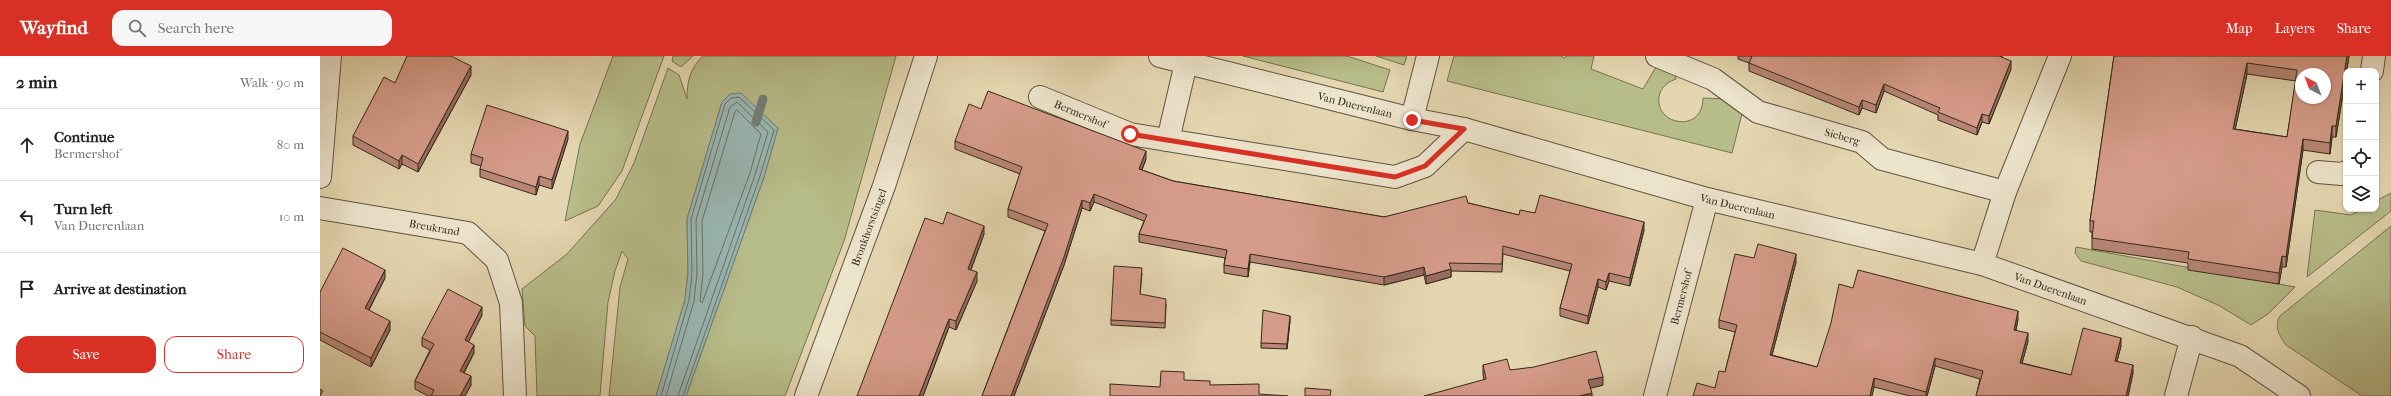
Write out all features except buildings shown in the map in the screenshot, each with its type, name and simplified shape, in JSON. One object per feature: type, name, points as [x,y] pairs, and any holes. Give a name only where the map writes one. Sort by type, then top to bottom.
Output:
[{"type":"street","points":[[320,177],[330,56]]},
{"type":"street","name":"Bronkhorstsingel","points":[[806,396],[884,186],[926,56]]},
{"type":"street","name":"Van Duerenlaan","points":[[1160,56],[1412,120],[1464,129],[1708,199],[1982,264],[2192,337],[2240,356],[2299,396]]},
{"type":"street","points":[[1412,120],[1428,56]]},
{"type":"street","name":"Sieberg","points":[[1656,56],[1688,62],[1713,78],[1758,112],[1862,142],[1882,159],[2005,192]]},
{"type":"street","points":[[1982,264],[2005,192],[2060,56]]},
{"type":"street","points":[[2372,68],[2374,56]]},
{"type":"street","points":[[1168,140],[1186,63]]},
{"type":"street","name":"Bermershof","points":[[1040,97],[1130,134],[1395,177],[1425,166],[1464,129]]},
{"type":"street","points":[[2318,172],[2343,174]]},
{"type":"street","name":"Bermershof","points":[[1655,396],[1708,199]]},
{"type":"street","name":"Breukrand","points":[[320,208],[468,233],[497,260],[511,303],[515,396]]},
{"type":"street","points":[[2176,396],[2192,337]]},
{"type":"green space","points":[[613,56],[664,56],[622,171],[598,206],[565,221],[580,144]]},
{"type":"green space","points":[[673,56],[693,56],[681,67],[672,61]]},
{"type":"green space","points":[[703,56],[896,56],[844,241],[785,396],[686,396],[764,177],[778,128],[762,114],[722,102],[687,219],[688,273],[685,300],[656,396],[609,396],[620,287],[628,259],[622,251],[615,271],[608,302],[600,396],[537,396],[535,336],[525,326],[522,289],[567,254],[616,199],[634,163],[668,68],[679,75],[687,99],[690,76],[695,66]]},
{"type":"green space","points":[[1243,56],[1347,56],[1390,70],[1383,92]]},
{"type":"green space","points":[[1376,56],[1407,56],[1404,65]]},
{"type":"green space","points":[[1454,56],[1561,56],[1565,58],[1566,56],[1594,56],[1591,69],[1643,89],[1656,67],[1675,74],[1676,79],[1666,84],[1660,93],[1659,104],[1662,112],[1669,118],[1678,121],[1687,121],[1695,118],[1701,110],[1703,98],[1730,99],[1742,114],[1732,153],[1447,81]]},
{"type":"green space","points":[[2391,193],[2391,211],[2307,277],[2315,210],[2351,215],[2356,212],[2379,212],[2379,199]]},
{"type":"green space","points":[[2391,226],[2391,396],[2362,396],[2286,345],[2279,334],[2277,324],[2280,316]]},
{"type":"green space","points":[[2076,247],[2295,287],[2268,314],[2251,325],[2220,306],[2177,287],[2081,261],[2075,253]]},
{"type":"water","points":[[741,93],[778,128],[764,177],[686,396],[656,396],[685,300],[688,273],[687,219],[722,102],[730,94]]},
{"type":"waterway","points":[[756,122],[763,99]]},
{"type":"route","points":[[1130,134],[1395,177],[1425,166],[1464,129],[1412,120]]}]
